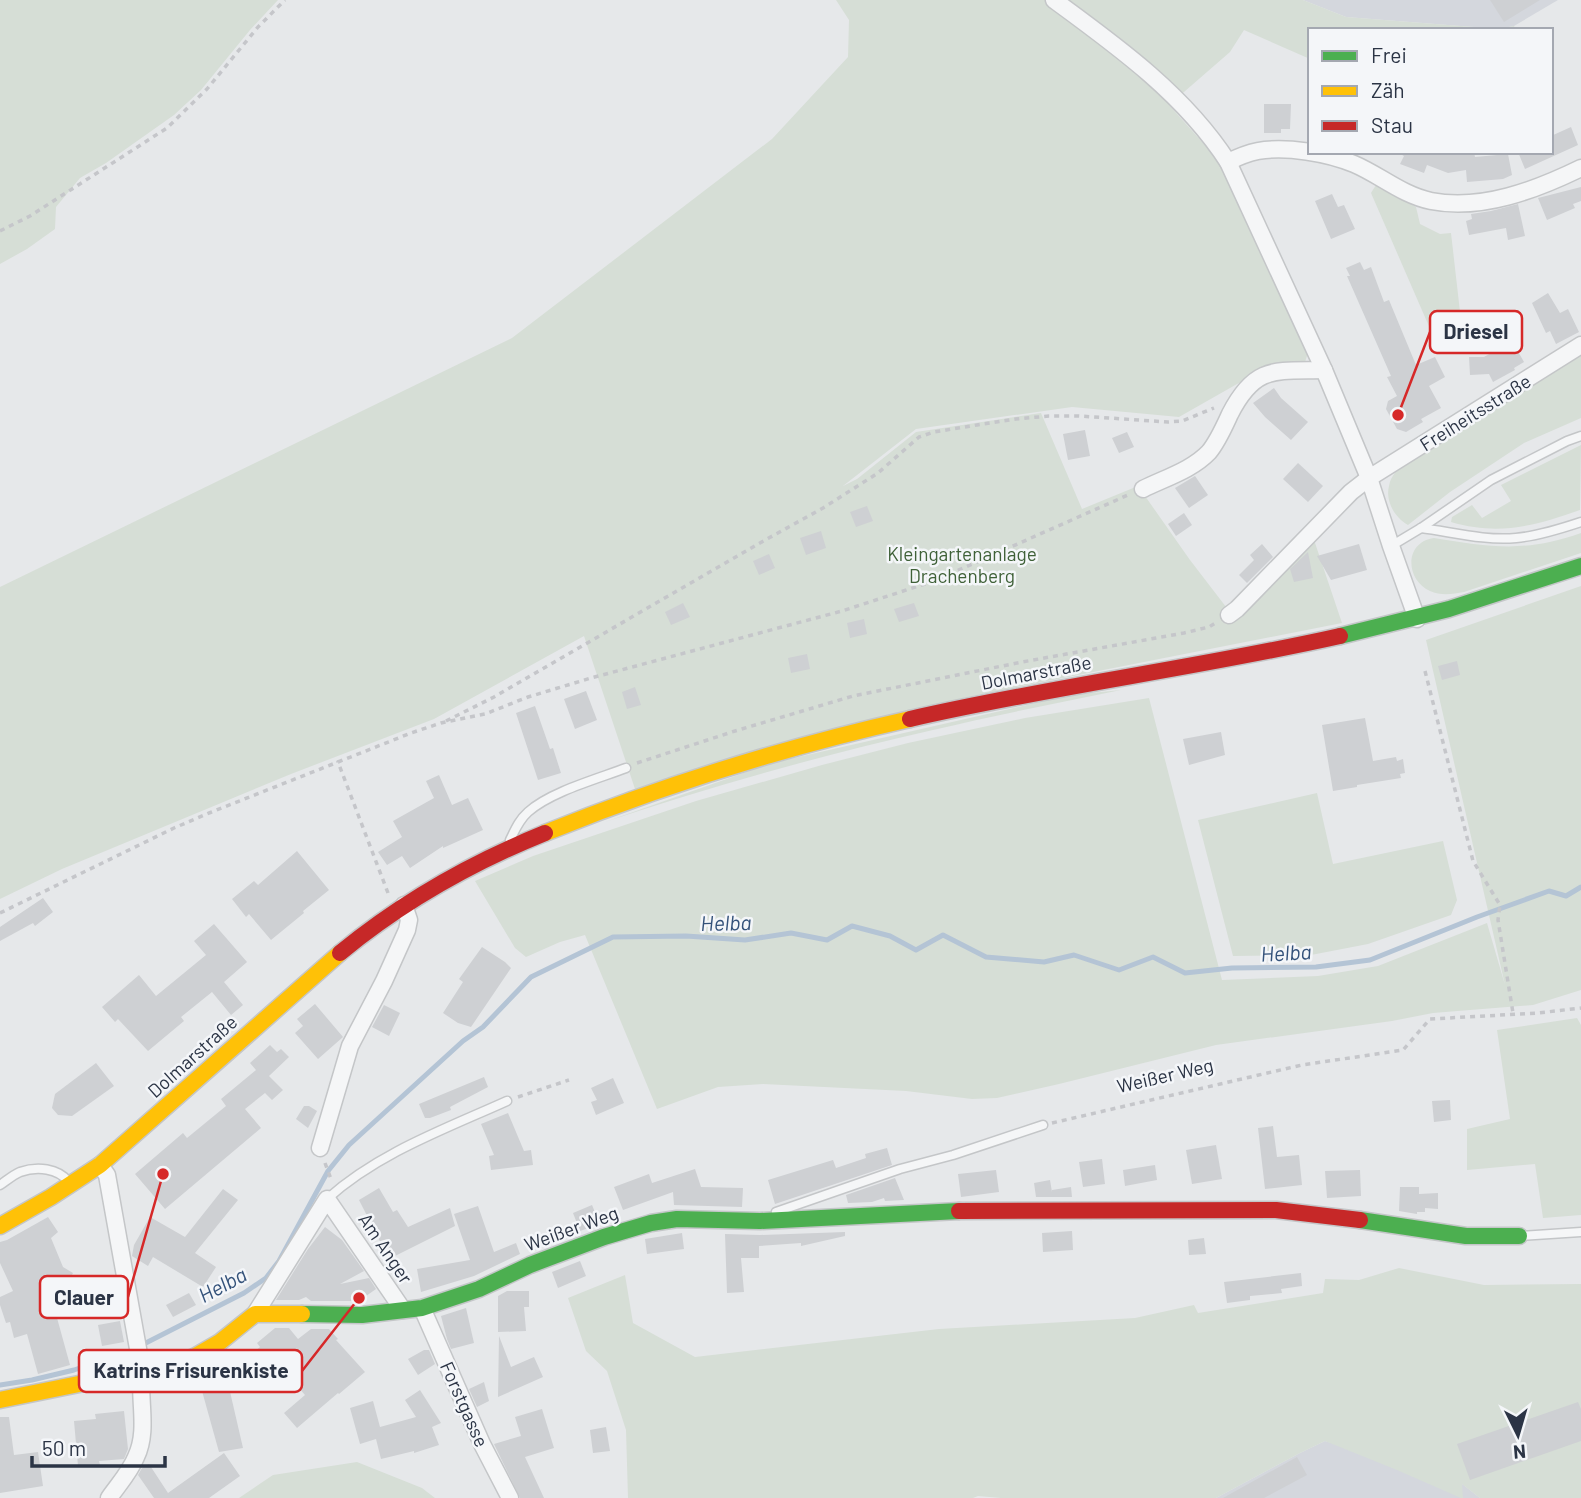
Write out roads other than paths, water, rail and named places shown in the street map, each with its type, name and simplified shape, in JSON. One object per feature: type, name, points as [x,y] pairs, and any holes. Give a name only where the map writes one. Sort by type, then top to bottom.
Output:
[{"type":"main road","name":"Dolmarstraße","points":[[0,1226],[33,1209],[100,1165],[314,974],[400,908],[458,873],[506,849],[668,786],[822,740],[989,701],[1365,631],[1417,619],[1581,566]]},
{"type":"main road","name":"Weißer Weg","points":[[403,1310],[422,1308],[479,1289],[530,1265],[604,1237],[651,1223],[690,1219],[760,1221],[953,1211],[1276,1210],[1466,1236],[1519,1236]]},
{"type":"main road","name":"Am Anger","points":[[255,1314],[362,1315],[403,1310]]},
{"type":"main road","points":[[0,1399],[141,1365],[168,1366],[194,1357],[220,1342],[255,1314]]},
{"type":"street","points":[[1054,0],[1108,40],[1192,114],[1228,162],[1324,370],[1369,478],[1417,619]]},
{"type":"street","points":[[1228,162],[1260,151],[1308,152]]},
{"type":"street","points":[[1317,154],[1354,164],[1413,196],[1445,203],[1504,197],[1548,183],[1581,168]]},
{"type":"street","name":"Freiheitsstraße","points":[[1229,615],[1351,492],[1369,478],[1581,345]]},
{"type":"street","points":[[1143,489],[1195,464],[1210,451],[1239,397],[1249,384],[1276,371],[1324,370]]},
{"type":"street","points":[[320,1148],[350,1046],[407,930],[409,920],[400,908]]},
{"type":"street","points":[[100,1165],[107,1175],[141,1365],[141,1440],[136,1458],[109,1498]]},
{"type":"street","points":[[255,1314],[327,1199]]},
{"type":"street","name":"Am Anger","points":[[327,1199],[403,1310]]},
{"type":"street","name":"Forstgasse","points":[[422,1308],[482,1444],[510,1498]]},
{"type":"lane","points":[[1391,547],[1491,480],[1581,436]]},
{"type":"lane","points":[[1421,528],[1493,538],[1514,538],[1537,535],[1581,522]]},
{"type":"lane","points":[[506,849],[517,824],[528,812],[547,799],[625,768]]},
{"type":"lane","points":[[327,1199],[360,1172],[433,1134],[507,1101]]},
{"type":"lane","name":"Weißer Weg","points":[[760,1221],[764,1216],[855,1184],[1043,1125]]},
{"type":"lane","points":[[0,1185],[19,1173],[51,1169],[64,1175],[72,1185]]},
{"type":"lane","name":"Weißer Weg","points":[[1519,1236],[1581,1231]]},
{"type":"waterway","name":"Helba","points":[[0,1385],[74,1370],[130,1351],[244,1293],[266,1278],[279,1261],[328,1171],[349,1145],[463,1041],[483,1027],[531,977],[613,937],[686,936],[745,940],[791,933],[827,940],[852,926],[890,936],[916,950],[943,935],[986,957],[1044,962],[1074,955],[1119,970],[1153,957],[1185,973],[1232,968],[1316,967],[1370,960],[1549,891],[1566,896],[1581,887]]},
{"type":"place","name":"Driesel","points":[[1398,415]]},
{"type":"place","name":"Clauer","points":[[163,1174]]},
{"type":"place","name":"Katrins Frisurenkiste","points":[[359,1298]]},
{"type":"park label","name":"Kleingartenanlage Drachenberg","points":[[962,564]]}]
